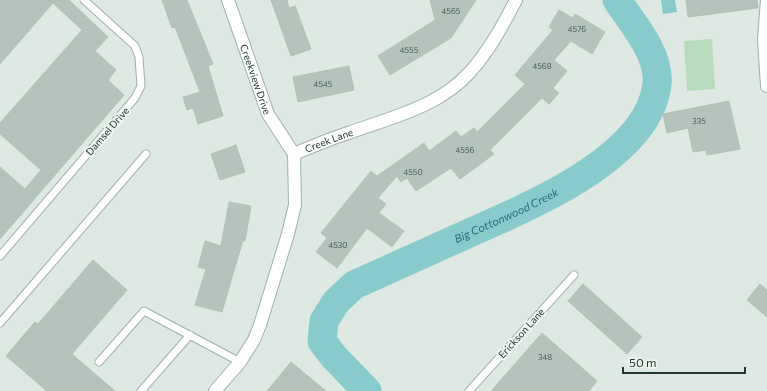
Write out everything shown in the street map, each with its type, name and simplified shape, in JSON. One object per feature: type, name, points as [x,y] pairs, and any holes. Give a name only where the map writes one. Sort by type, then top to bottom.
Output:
[{"type":"street","name":"Creekview Drive","points":[[228,0],[268,114],[294,154]]},
{"type":"street","name":"Creek Lane","points":[[216,391],[240,362],[254,340],[260,325],[288,234],[295,205],[294,154],[344,134],[420,108],[452,89],[470,72],[484,54],[516,0]]},
{"type":"street","points":[[767,0],[764,39],[767,86]]},
{"type":"lane","name":"Damsel Drive","points":[[0,256],[135,98],[141,86],[139,57],[134,46],[84,0]]},
{"type":"lane","points":[[0,323],[146,154]]},
{"type":"lane","name":"Erickson Lane","points":[[469,391],[574,275]]},
{"type":"lane","points":[[99,362],[144,311],[240,362]]},
{"type":"lane","points":[[141,391],[190,336]]},
{"type":"green space","points":[[712,39],[715,89],[687,91],[684,41]]},
{"type":"water","points":[[661,0],[675,0],[677,12],[663,14]]},
{"type":"building","points":[[0,0],[69,0],[108,37],[95,51],[116,70],[108,80],[124,95],[0,239],[0,167],[25,189],[41,170],[0,134],[0,123],[82,30],[53,3],[0,64]]},
{"type":"building","points":[[162,0],[187,0],[213,64],[208,66],[223,116],[198,124],[193,108],[187,110],[183,97],[200,92],[175,27],[172,28]]},
{"type":"building","points":[[271,0],[287,0],[289,8],[295,6],[311,49],[291,56]]},
{"type":"building","points":[[430,0],[476,0],[451,38],[390,75],[378,56],[435,20]]},
{"type":"building","points":[[686,0],[757,0],[758,8],[688,17]]},
{"type":"building","points":[[559,10],[573,18],[575,14],[605,32],[592,54],[571,41],[554,60],[567,71],[553,88],[559,93],[549,104],[542,98],[490,150],[494,154],[460,179],[451,168],[416,191],[407,178],[401,182],[397,176],[378,198],[386,204],[379,213],[404,231],[392,247],[367,228],[337,268],[316,252],[327,238],[321,233],[371,171],[377,176],[424,143],[429,151],[456,131],[461,137],[474,128],[477,132],[525,84],[515,75],[553,30],[549,27]]},
{"type":"building","points":[[349,66],[354,90],[298,102],[293,77]]},
{"type":"building","points":[[729,101],[740,149],[707,155],[706,150],[693,152],[688,128],[667,133],[663,114]]},
{"type":"building","points":[[236,145],[245,172],[220,180],[211,154]]},
{"type":"building","points":[[229,202],[251,206],[245,241],[243,240],[222,312],[195,305],[206,269],[198,267],[205,241],[221,246]]},
{"type":"building","points":[[93,260],[127,290],[72,354],[115,391],[47,391],[6,356],[35,322],[38,324]]},
{"type":"building","points":[[583,284],[642,337],[627,354],[568,301]]},
{"type":"building","points":[[760,284],[767,290],[767,317],[747,300]]},
{"type":"building","points":[[542,333],[597,381],[589,391],[491,391]]},
{"type":"building","points":[[291,362],[326,391],[267,391]]},
{"type":"waterway","name":"Big Cottonwood Creek","points":[[367,391],[334,357],[322,341],[324,321],[336,302],[354,285],[519,211],[580,178],[609,158],[632,135],[649,111],[657,84],[657,73],[654,62],[644,40],[617,0]]}]
